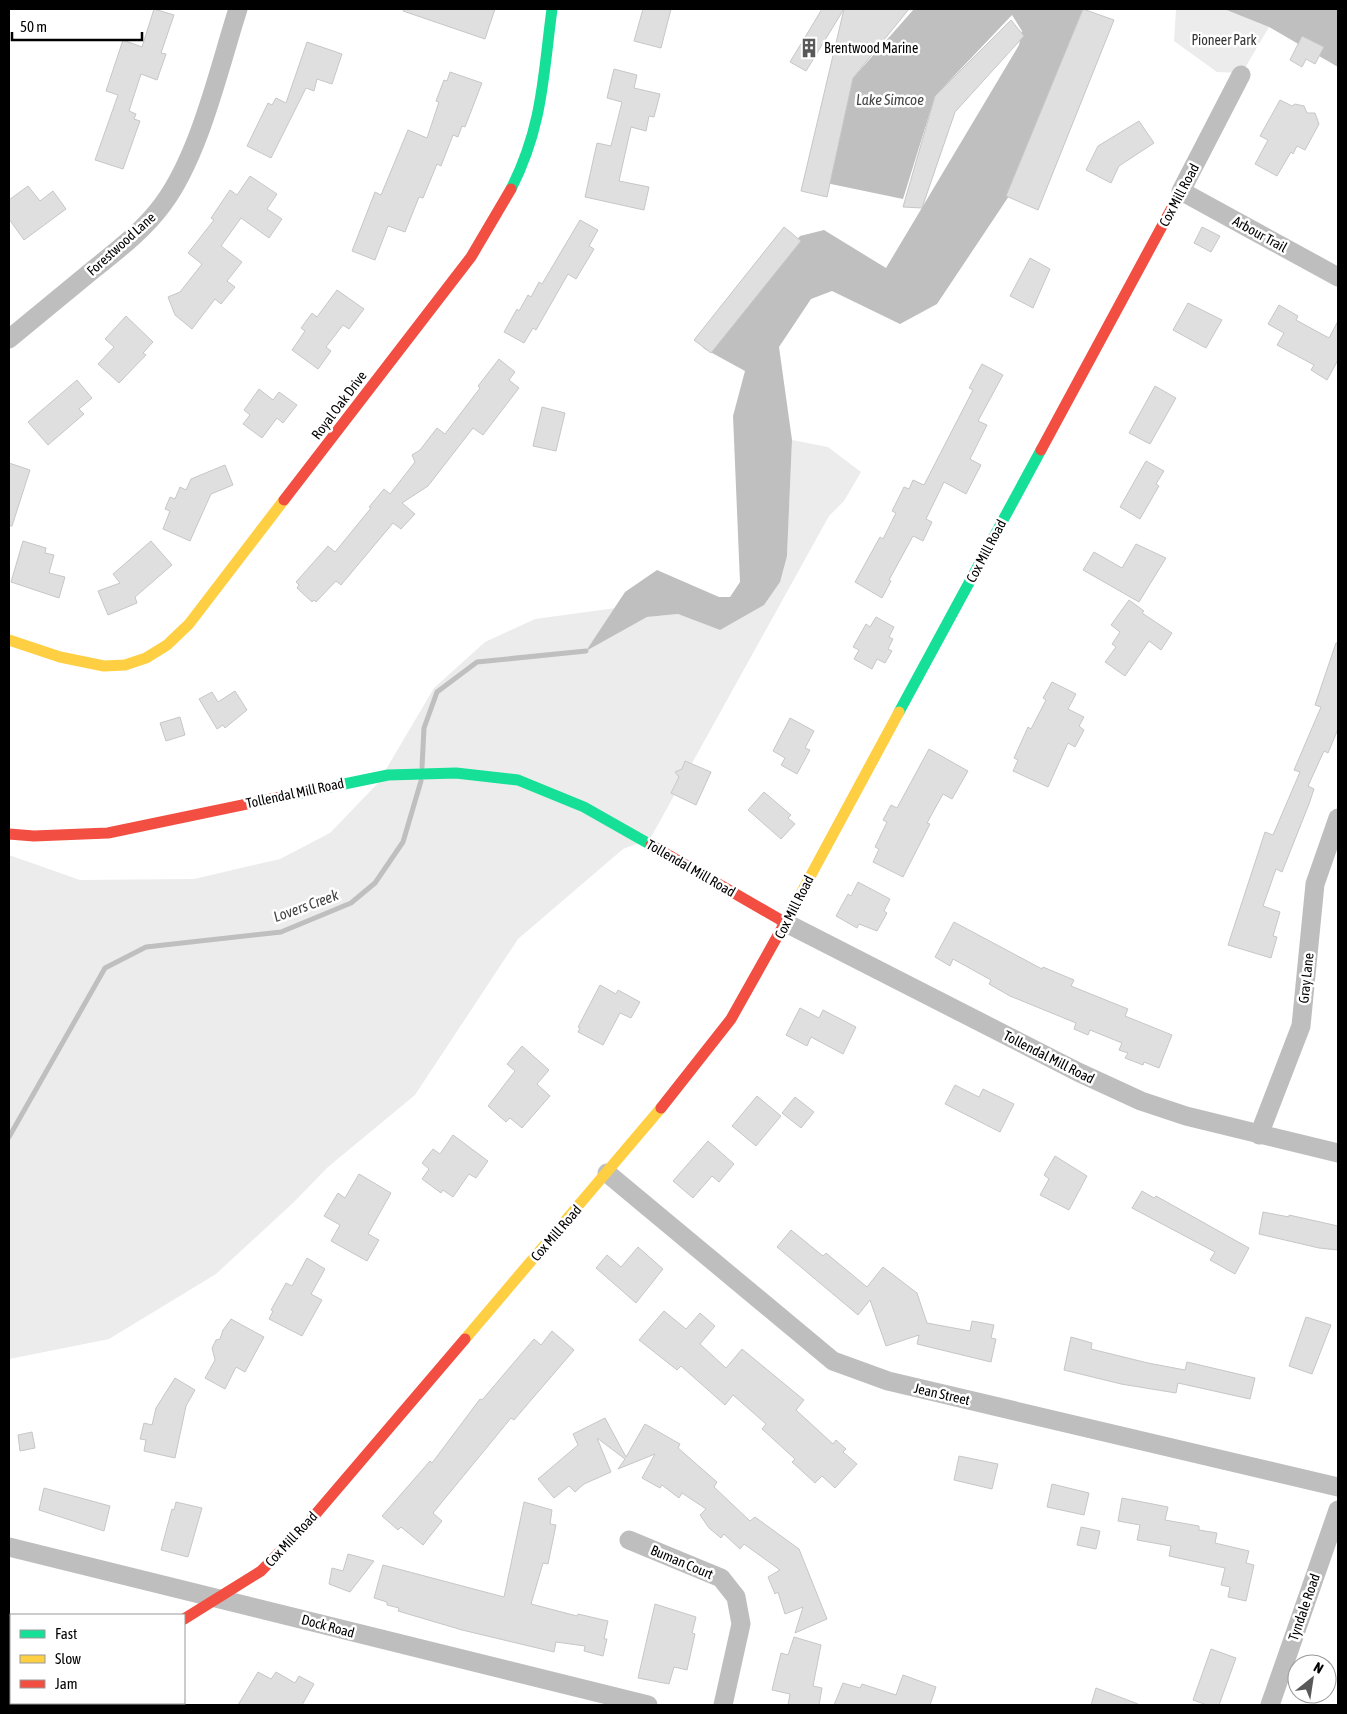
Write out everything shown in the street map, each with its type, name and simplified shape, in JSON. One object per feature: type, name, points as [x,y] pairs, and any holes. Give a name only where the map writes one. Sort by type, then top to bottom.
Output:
[{"type":"street","name":"Forestwood Lane","points":[[9,339],[126,243],[146,225],[163,204],[179,180],[194,144],[238,9]]},
{"type":"street","name":"Royal Oak Drive","points":[[9,640],[72,659],[111,666],[142,661],[164,650],[185,629],[437,302],[501,213],[533,138],[543,94],[552,9]]},
{"type":"street","name":"Cox Mill Road","points":[[185,1619],[216,1597],[261,1571],[308,1522],[607,1173],[689,1075],[731,1019],[786,922],[1181,191],[1241,75]]},
{"type":"street","name":"Arbour Trail","points":[[1181,191],[1338,277]]},
{"type":"street","name":"Tollendal Mill Road","points":[[9,834],[34,836],[108,833],[388,774],[456,773],[518,780],[584,807],[786,922],[1078,1072],[1141,1101],[1186,1116],[1259,1135],[1338,1152]]},
{"type":"street","name":"Gray Lane","points":[[1259,1135],[1301,1026],[1316,884],[1338,818]]},
{"type":"street","name":"Jean Street","points":[[607,1173],[833,1361],[888,1381],[1338,1487]]},
{"type":"street","name":"Tyndale Road","points":[[1270,1705],[1338,1510]]},
{"type":"street","name":"Buman Court","points":[[629,1540],[721,1578],[736,1597],[741,1624],[723,1705]]},
{"type":"street","name":"Dock Road","points":[[9,1546],[648,1705]]},
{"type":"green space","name":"Pioneer Park","points":[[1176,9],[1224,9],[1269,27],[1242,73],[1217,72],[1174,41]]},
{"type":"green space","points":[[792,440],[828,447],[861,472],[844,501],[829,516],[650,839],[623,849],[518,939],[415,1095],[328,1167],[294,1202],[216,1274],[109,1339],[9,1359],[9,855],[80,880],[194,879],[280,859],[330,833],[378,783],[434,688],[485,642],[535,619],[616,608],[587,650],[647,617],[678,614],[720,630],[787,556]]},
{"type":"water","name":"Lake Simcoe","points":[[914,9],[1085,9],[1009,196],[937,304],[900,324],[832,291],[811,299],[779,347],[792,440],[787,556],[780,582],[764,605],[720,630],[678,614],[647,617],[586,651],[625,592],[657,570],[719,597],[730,597],[740,582],[733,416],[745,371],[703,348],[800,236],[824,230],[886,268],[1019,45],[1022,31],[1012,15],[935,96],[903,199],[826,183],[853,78]]},
{"type":"water","points":[[1224,9],[1338,9],[1338,67],[1269,27]]},
{"type":"building","points":[[154,9],[174,15],[161,53],[166,54],[157,80],[141,74],[129,111],[136,114],[134,119],[140,121],[123,169],[95,160],[118,95],[106,91],[123,40],[142,47]]},
{"type":"building","points":[[404,9],[495,9],[485,39],[403,11]]},
{"type":"building","points":[[643,9],[671,9],[661,48],[634,41]]},
{"type":"building","name":"Brentwood Marine","points":[[822,9],[844,9],[806,71],[790,62]]},
{"type":"building","points":[[844,9],[909,9],[853,78],[827,197],[801,191]]},
{"type":"building","points":[[1083,9],[1114,20],[1038,210],[1006,196]]},
{"type":"building","points":[[1011,20],[1024,36],[955,112],[922,208],[903,207],[935,96]]},
{"type":"building","points":[[1302,36],[1324,47],[1315,64],[1306,59],[1302,67],[1290,60]]},
{"type":"building","points":[[307,42],[342,54],[332,84],[317,79],[314,91],[306,88],[271,158],[247,146],[268,103],[272,105],[276,98],[286,103]]},
{"type":"building","points":[[614,69],[637,75],[634,88],[660,94],[654,117],[649,116],[646,131],[631,127],[619,181],[649,187],[644,210],[585,197],[597,143],[611,146],[622,102],[607,98]]},
{"type":"building","points":[[450,72],[482,83],[465,127],[462,126],[458,137],[453,135],[441,166],[437,164],[423,198],[419,197],[405,232],[388,226],[375,260],[352,251],[375,192],[381,195],[408,130],[427,138],[439,102],[436,101],[444,80],[447,81]]},
{"type":"building","points":[[1280,100],[1292,106],[1295,104],[1304,106],[1307,113],[1315,113],[1319,124],[1305,150],[1297,146],[1293,154],[1291,152],[1277,176],[1255,164],[1268,140],[1260,136]]},
{"type":"building","points":[[1139,121],[1154,143],[1119,166],[1111,183],[1086,170],[1098,146]]},
{"type":"building","points":[[250,176],[277,194],[267,209],[282,219],[269,238],[241,218],[221,246],[242,262],[227,281],[235,287],[221,304],[215,299],[192,329],[175,315],[168,297],[180,292],[202,264],[188,253],[214,220],[211,218],[230,190],[237,195]]},
{"type":"building","points":[[28,186],[40,201],[53,191],[66,209],[24,240],[9,219],[9,200]]},
{"type":"building","points":[[580,220],[598,230],[589,246],[594,249],[576,279],[568,274],[536,330],[533,328],[524,343],[504,332],[517,309],[519,311],[528,295],[531,297],[539,282],[542,284]]},
{"type":"building","points":[[784,227],[801,241],[711,353],[694,340]]},
{"type":"building","points":[[1202,227],[1220,236],[1211,252],[1194,243]]},
{"type":"building","points":[[1030,258],[1050,269],[1033,308],[1010,296]]},
{"type":"building","points":[[337,290],[364,309],[349,329],[343,325],[326,347],[331,351],[318,369],[292,350],[305,331],[301,328],[312,313],[317,317]]},
{"type":"building","points":[[1188,303],[1222,320],[1206,348],[1173,330]]},
{"type":"building","points":[[1279,305],[1298,316],[1296,320],[1329,338],[1338,321],[1338,360],[1327,380],[1311,370],[1314,365],[1277,345],[1284,333],[1268,324]]},
{"type":"building","points":[[126,316],[153,342],[143,353],[146,355],[119,383],[98,364],[114,347],[105,339]]},
{"type":"building","points":[[499,359],[515,372],[509,380],[519,388],[483,435],[473,428],[428,486],[402,503],[415,514],[401,529],[393,523],[341,585],[336,581],[316,602],[314,600],[312,602],[297,588],[299,585],[296,582],[328,546],[335,552],[384,489],[390,494],[415,462],[412,455],[420,450],[437,428],[445,434],[480,388],[478,386]]},
{"type":"building","points":[[982,364],[1003,375],[978,421],[987,425],[970,459],[981,465],[966,494],[944,482],[926,519],[932,522],[923,541],[913,536],[889,580],[891,581],[882,598],[855,582],[880,537],[883,539],[896,513],[892,511],[904,487],[909,489],[913,480],[924,485],[973,390],[969,388]]},
{"type":"building","points":[[77,380],[92,398],[79,409],[84,414],[48,445],[28,422]]},
{"type":"building","points":[[1155,386],[1176,398],[1150,444],[1129,433]]},
{"type":"building","points":[[259,389],[273,400],[279,392],[297,405],[283,423],[277,418],[262,438],[243,424],[250,415],[244,410]]},
{"type":"building","points":[[542,407],[565,413],[556,451],[533,446]]},
{"type":"building","points":[[1146,461],[1164,471],[1156,484],[1159,486],[1140,519],[1120,507]]},
{"type":"building","points":[[9,463],[30,470],[12,526],[9,526]]},
{"type":"building","points":[[225,465],[233,485],[211,494],[190,541],[163,529],[170,511],[165,509],[170,497],[175,499],[180,487],[186,490],[191,479]]},
{"type":"building","points":[[23,541],[46,548],[45,553],[54,555],[49,573],[65,577],[59,598],[11,582]]},
{"type":"building","points":[[151,541],[172,565],[135,597],[137,603],[108,615],[98,591],[120,583],[113,574]]},
{"type":"building","points":[[1136,544],[1166,558],[1139,602],[1083,570],[1094,552],[1122,568]]},
{"type":"building","points":[[1129,600],[1144,611],[1142,613],[1172,633],[1161,650],[1149,641],[1125,676],[1105,662],[1116,647],[1112,644],[1120,632],[1111,625]]},
{"type":"building","points":[[876,617],[894,627],[889,637],[893,639],[888,649],[892,651],[885,663],[877,659],[872,669],[854,659],[859,650],[853,647],[866,624],[870,627]]},
{"type":"building","points":[[1336,643],[1338,643],[1338,729],[1328,753],[1324,751],[1308,786],[1314,789],[1309,804],[1282,872],[1276,869],[1263,906],[1280,912],[1273,936],[1277,937],[1271,958],[1228,945],[1265,832],[1273,835],[1300,772],[1294,770],[1321,707],[1315,705]]},
{"type":"building","points":[[1052,682],[1076,694],[1068,709],[1084,717],[1079,726],[1084,730],[1075,747],[1068,743],[1048,787],[1013,771],[1018,760],[1014,758],[1028,727],[1031,729],[1046,700],[1043,698]]},
{"type":"building","points":[[235,691],[247,710],[225,728],[223,725],[217,729],[199,699],[212,692],[218,702]]},
{"type":"building","points":[[180,717],[185,735],[166,741],[160,723]]},
{"type":"building","points":[[790,718],[814,731],[805,748],[810,750],[797,774],[781,765],[785,758],[773,751]]},
{"type":"building","points":[[929,749],[968,771],[952,799],[943,794],[927,823],[930,824],[903,877],[873,862],[879,849],[875,847],[887,822],[883,820],[891,805],[897,808]]},
{"type":"building","points":[[685,761],[711,772],[696,805],[671,793],[679,777],[675,772],[682,769]]},
{"type":"building","points":[[764,792],[791,815],[788,818],[795,824],[781,839],[748,810]]},
{"type":"building","points":[[858,882],[890,899],[884,911],[887,913],[877,931],[859,924],[857,928],[836,916],[848,894],[851,896]]},
{"type":"building","points":[[954,922],[1042,969],[1043,967],[1074,980],[1071,986],[1128,1009],[1125,1016],[1172,1035],[1159,1068],[1144,1062],[1143,1065],[1125,1058],[1128,1053],[1119,1050],[1122,1043],[1090,1030],[1088,1035],[1074,1029],[1076,1023],[1010,996],[989,984],[991,980],[953,959],[950,966],[935,957]]},
{"type":"building","points":[[600,985],[616,994],[618,990],[640,1002],[631,1018],[620,1013],[603,1045],[578,1032],[580,1028],[578,1027]]},
{"type":"building","points":[[800,1008],[819,1018],[823,1010],[856,1027],[843,1054],[811,1037],[807,1046],[786,1035]]},
{"type":"building","points":[[522,1046],[549,1070],[537,1084],[550,1096],[522,1128],[510,1118],[506,1122],[488,1106],[515,1071],[507,1064]]},
{"type":"building","points":[[955,1085],[979,1097],[983,1089],[1014,1104],[1000,1132],[945,1104]]},
{"type":"building","points":[[757,1096],[781,1116],[756,1146],[732,1126]]},
{"type":"building","points":[[795,1097],[814,1112],[801,1128],[782,1113]]},
{"type":"building","points":[[453,1135],[488,1161],[476,1178],[469,1174],[453,1197],[443,1190],[441,1193],[422,1179],[429,1169],[422,1163],[433,1149],[440,1154]]},
{"type":"building","points":[[708,1141],[734,1164],[719,1182],[712,1176],[693,1198],[673,1181]]},
{"type":"building","points":[[1055,1156],[1087,1176],[1069,1210],[1040,1195],[1049,1179],[1044,1175]]},
{"type":"building","points":[[359,1174],[391,1193],[368,1234],[379,1240],[367,1261],[331,1241],[340,1225],[324,1216],[338,1193],[345,1198]]},
{"type":"building","points":[[1142,1191],[1154,1198],[1156,1196],[1249,1248],[1235,1274],[1210,1260],[1215,1252],[1132,1208]]},
{"type":"building","points":[[1263,1212],[1289,1217],[1289,1215],[1338,1226],[1338,1250],[1319,1248],[1259,1234]]},
{"type":"building","points":[[791,1230],[823,1256],[826,1253],[867,1287],[883,1267],[917,1293],[927,1323],[970,1331],[972,1321],[994,1325],[991,1338],[996,1339],[991,1362],[917,1344],[919,1335],[886,1346],[870,1300],[858,1315],[777,1247]]},
{"type":"building","points":[[638,1247],[663,1269],[636,1303],[596,1268],[607,1255],[621,1267]]},
{"type":"building","points":[[307,1258],[325,1269],[311,1294],[322,1300],[302,1336],[269,1319],[273,1311],[271,1310],[286,1283],[292,1286]]},
{"type":"building","points":[[664,1311],[686,1329],[700,1313],[715,1326],[700,1344],[726,1368],[742,1349],[804,1400],[796,1410],[833,1444],[836,1440],[846,1449],[843,1452],[857,1464],[835,1488],[822,1476],[815,1483],[792,1462],[795,1459],[762,1429],[766,1424],[733,1395],[725,1405],[681,1366],[677,1370],[639,1340]]},
{"type":"building","points":[[1306,1317],[1331,1325],[1312,1374],[1289,1366]]},
{"type":"building","points":[[231,1319],[264,1337],[245,1372],[236,1367],[225,1389],[205,1378],[215,1360],[212,1348],[216,1340],[220,1339],[223,1330]]},
{"type":"building","points":[[552,1331],[574,1350],[514,1420],[511,1418],[433,1513],[442,1521],[423,1545],[401,1527],[398,1530],[382,1516],[430,1461],[432,1463],[480,1399],[482,1400],[534,1339],[541,1345]]},
{"type":"building","points":[[1071,1337],[1092,1343],[1091,1349],[1148,1363],[1185,1370],[1187,1362],[1255,1378],[1250,1399],[1178,1383],[1176,1393],[1121,1384],[1064,1370]]},
{"type":"building","points":[[175,1378],[195,1390],[186,1406],[175,1458],[144,1451],[146,1440],[140,1439],[144,1423],[152,1425],[156,1408]]},
{"type":"building","points":[[605,1418],[626,1457],[645,1424],[680,1444],[678,1448],[717,1482],[714,1487],[750,1521],[755,1517],[799,1549],[827,1619],[795,1633],[803,1607],[785,1614],[778,1592],[775,1594],[768,1577],[780,1570],[744,1544],[740,1549],[724,1534],[721,1538],[709,1528],[700,1515],[706,1509],[682,1493],[679,1498],[662,1485],[660,1488],[642,1478],[655,1454],[618,1469],[625,1459],[597,1438],[611,1472],[584,1484],[575,1492],[569,1486],[554,1498],[538,1479],[578,1445],[573,1434]]},
{"type":"building","points":[[32,1432],[35,1448],[20,1451],[18,1435]]},
{"type":"building","points":[[959,1456],[998,1464],[992,1489],[954,1480]]},
{"type":"building","points":[[1052,1484],[1089,1493],[1084,1515],[1047,1507]]},
{"type":"building","points":[[44,1488],[110,1506],[104,1531],[39,1510]]},
{"type":"building","points":[[1122,1498],[1168,1507],[1165,1520],[1199,1526],[1199,1530],[1217,1533],[1215,1543],[1249,1551],[1246,1563],[1254,1565],[1246,1601],[1228,1597],[1230,1587],[1221,1585],[1225,1568],[1169,1556],[1171,1546],[1137,1540],[1140,1525],[1118,1521]]},
{"type":"building","points":[[176,1502],[202,1508],[188,1557],[161,1550],[172,1509],[174,1510]]},
{"type":"building","points":[[524,1502],[552,1510],[550,1524],[556,1525],[548,1564],[543,1563],[531,1604],[577,1616],[578,1614],[608,1621],[604,1639],[607,1639],[603,1656],[584,1651],[585,1646],[556,1642],[554,1652],[462,1630],[398,1611],[399,1608],[387,1605],[387,1602],[374,1598],[383,1565],[504,1597]]},
{"type":"building","points":[[1081,1527],[1100,1531],[1096,1549],[1077,1545]]},
{"type":"building","points":[[348,1554],[374,1561],[350,1592],[329,1584],[332,1568],[343,1571]]},
{"type":"building","points":[[655,1604],[696,1617],[692,1633],[695,1634],[687,1670],[674,1667],[669,1684],[638,1678]]},
{"type":"building","points":[[794,1637],[821,1645],[813,1686],[822,1688],[819,1705],[788,1705],[790,1694],[772,1690],[781,1653],[788,1655]]},
{"type":"building","points":[[1211,1649],[1236,1658],[1219,1705],[1207,1705],[1193,1700]]},
{"type":"building","points":[[258,1672],[271,1679],[276,1672],[295,1683],[299,1676],[314,1684],[302,1705],[238,1705]]},
{"type":"building","points":[[903,1675],[936,1687],[930,1705],[834,1705],[843,1683],[860,1688],[862,1684],[896,1695]]},
{"type":"building","points":[[1096,1688],[1138,1704],[1138,1705],[1091,1705]]},
{"type":"waterway","name":"Lovers Creek","points":[[422,767],[424,728],[437,692],[477,662],[586,651]]},
{"type":"waterway","name":"Lovers Creek","points":[[9,1137],[105,968],[146,947],[281,932],[351,903],[375,883],[403,842],[421,781]]},
{"type":"traffic: fast","points":[[511,189],[522,166],[536,122],[544,79],[552,9]]},
{"type":"traffic: fast","points":[[899,712],[1041,450]]},
{"type":"traffic: fast","points":[[281,797],[388,775],[456,773],[518,780],[584,807],[651,845]]},
{"type":"traffic: slow","points":[[9,640],[60,657],[104,666],[125,665],[146,658],[167,645],[189,624],[284,500]]},
{"type":"traffic: slow","points":[[791,912],[899,712]]},
{"type":"traffic: slow","points":[[465,1339],[661,1108]]},
{"type":"traffic: jam","points":[[284,500],[471,257],[511,189]]},
{"type":"traffic: jam","points":[[1041,450],[1181,191]]},
{"type":"traffic: jam","points":[[9,834],[34,836],[108,833],[281,797]]},
{"type":"traffic: jam","points":[[651,845],[786,923]]},
{"type":"traffic: jam","points":[[661,1108],[731,1019],[791,912]]},
{"type":"traffic: jam","points":[[185,1618],[261,1571],[308,1523],[465,1339]]},
{"type":"place","name":"Brentwood Marine","points":[[809,48]]}]
